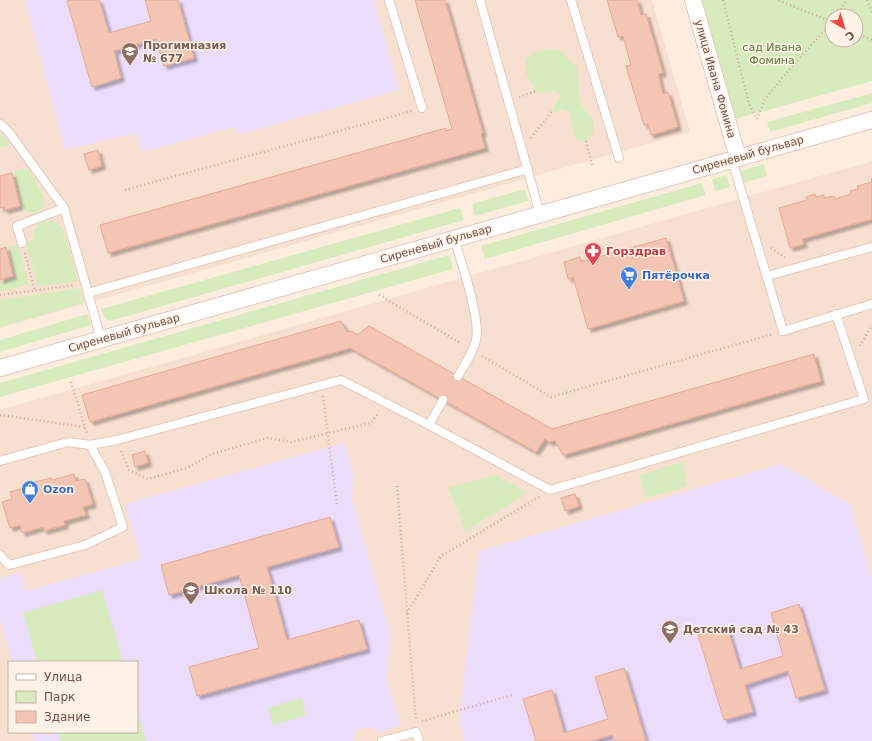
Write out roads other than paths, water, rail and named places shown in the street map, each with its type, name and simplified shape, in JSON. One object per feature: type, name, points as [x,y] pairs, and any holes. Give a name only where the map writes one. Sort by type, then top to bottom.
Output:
[{"type":"street","name":"улица Ивана Фомина","points":[[693,0],[735,159]]},
{"type":"street","name":"Сиреневый бульвар","points":[[0,368],[872,120]]},
{"type":"lane","points":[[389,0],[422,108]]},
{"type":"lane","points":[[480,0],[540,214]]},
{"type":"lane","points":[[571,0],[619,158]]},
{"type":"lane","points":[[0,124],[8,131],[64,208],[101,339]]},
{"type":"lane","points":[[735,159],[755,236],[783,331],[872,304]]},
{"type":"lane","points":[[88,293],[528,169]]},
{"type":"lane","points":[[22,243],[17,226],[64,208]]},
{"type":"lane","points":[[454,239],[476,320],[476,338],[473,350],[458,376]]},
{"type":"lane","points":[[767,276],[872,247]]},
{"type":"lane","points":[[0,461],[68,442],[90,445],[117,440],[341,380],[386,402],[550,490],[864,399],[836,314]]},
{"type":"lane","points":[[429,425],[443,400]]},
{"type":"lane","points":[[0,555],[9,565],[84,545],[123,527],[105,472],[90,445]]},
{"type":"lane","points":[[382,741],[416,732],[419,741]]},
{"type":"place","name":"Прогимназия № 677","points":[[130,66]]},
{"type":"place","name":"Горздрав","points":[[593,266]]},
{"type":"place","name":"Пятёрочка","points":[[629,290]]},
{"type":"place","name":"Ozon","points":[[30,504]]},
{"type":"place","name":"Школа № 110","points":[[191,605]]},
{"type":"place","name":"Детский сад № 43","points":[[670,644]]},
{"type":"park label","name":"сад Ивана Фомина","points":[[772,53]]}]
